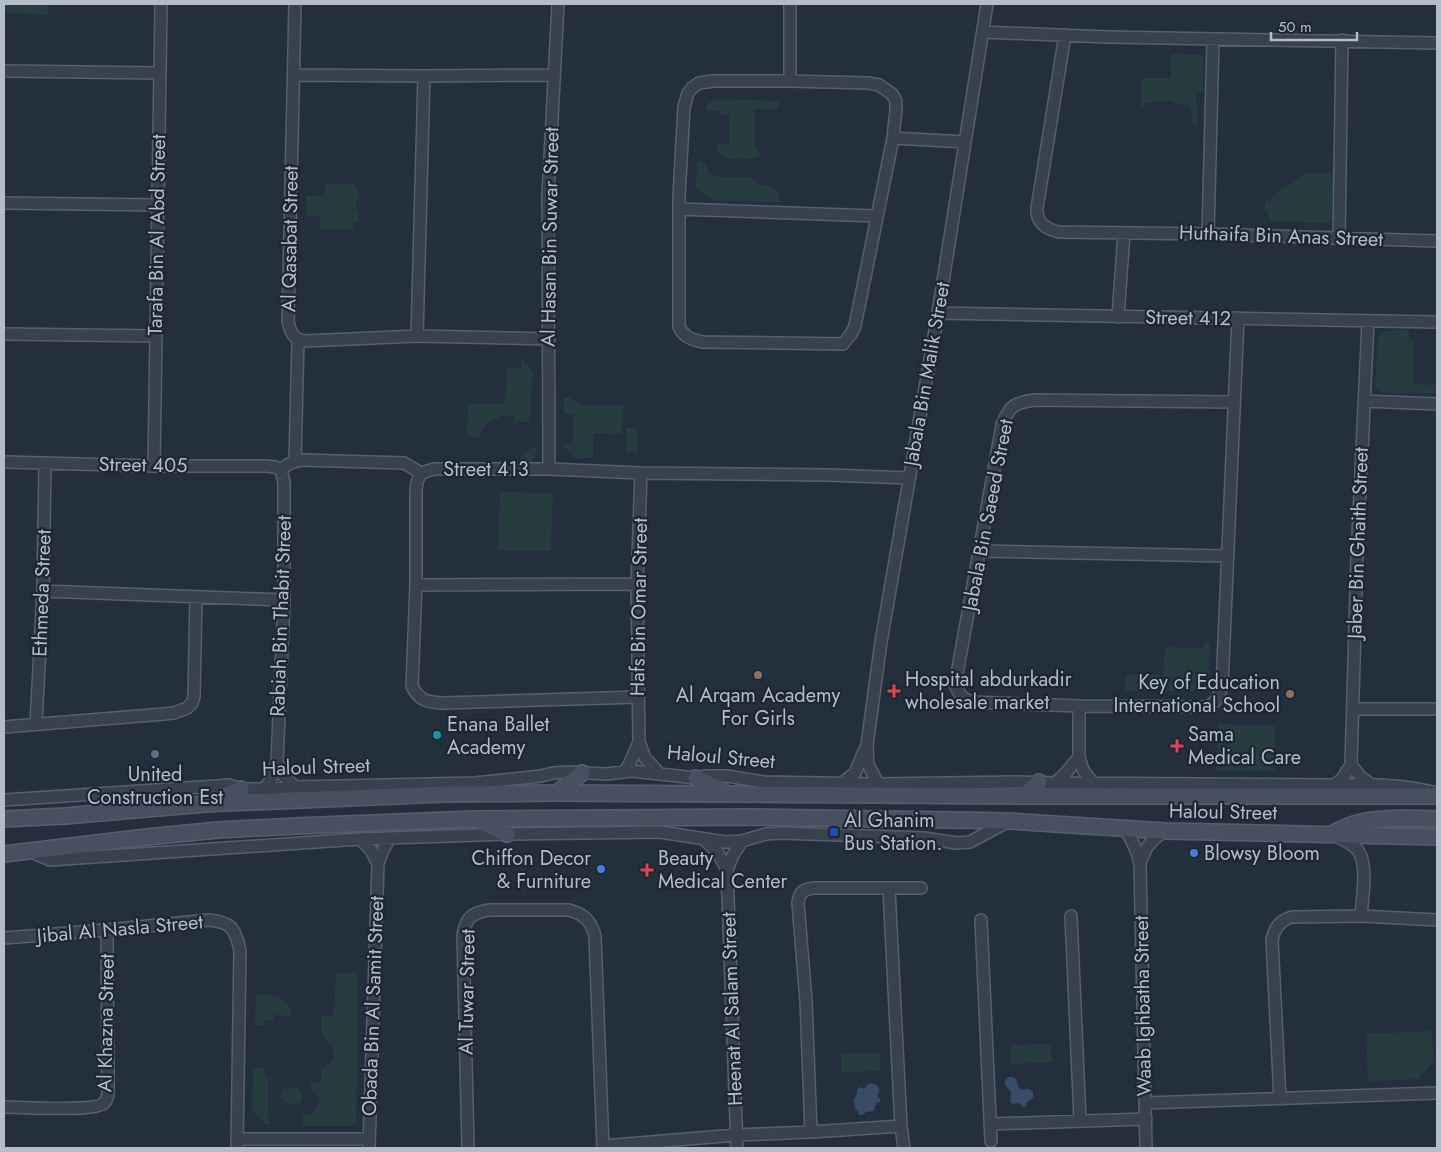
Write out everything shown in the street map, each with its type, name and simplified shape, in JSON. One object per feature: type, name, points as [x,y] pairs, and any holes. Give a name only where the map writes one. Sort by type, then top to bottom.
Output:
[{"type":"main road","points":[[557,793],[582,773]]},
{"type":"main road","points":[[696,778],[727,793]]},
{"type":"main road","points":[[1023,796],[1039,782]]},
{"type":"main road","points":[[205,804],[241,789]]},
{"type":"main road","name":"Haloul Street","points":[[4,819],[65,816],[205,804],[444,794],[1437,795]]},
{"type":"main road","points":[[4,829],[65,816]]},
{"type":"main road","name":"Haloul Street","points":[[4,854],[218,830],[474,819],[752,817],[1009,821],[1165,831],[1437,837]]},
{"type":"main road","points":[[474,819],[507,834]]},
{"type":"main road","points":[[1331,834],[1363,821],[1437,819]]},
{"type":"street","name":"Tarafa Bin Al Abd Street","points":[[154,466],[161,4]]},
{"type":"street","name":"Al Qasabat Street","points":[[296,4],[288,322],[290,332],[298,340],[305,341],[417,336],[549,339]]},
{"type":"street","name":"Al Hasan Bin Suwar Street","points":[[550,470],[548,195],[558,4]]},
{"type":"street","points":[[790,4],[790,81]]},
{"type":"street","name":"Jabala Bin Malik Street","points":[[878,784],[868,764],[867,745],[880,642],[938,313],[987,4]]},
{"type":"street","points":[[983,32],[1437,43]]},
{"type":"street","name":"Huthaifa Bin Anas Street","points":[[1065,35],[1037,214],[1041,224],[1051,230],[1059,232],[1437,240]]},
{"type":"street","points":[[1208,234],[1214,39]]},
{"type":"street","points":[[1339,238],[1342,40]]},
{"type":"street","points":[[4,71],[159,73]]},
{"type":"street","points":[[294,75],[553,75]]},
{"type":"street","points":[[417,336],[424,76]]},
{"type":"street","points":[[790,81],[868,83],[886,89],[896,101],[893,138],[855,326],[843,344],[694,341],[682,333],[679,327],[679,209],[684,107],[688,93],[699,83],[705,82],[790,81]]},
{"type":"street","points":[[893,138],[965,142]]},
{"type":"street","points":[[4,203],[158,205]]},
{"type":"street","points":[[679,209],[876,216]]},
{"type":"street","points":[[1118,317],[1124,233]]},
{"type":"street","name":"Street 412","points":[[938,313],[1437,322]]},
{"type":"street","name":"Jabala Bin Saeed Street","points":[[1234,402],[1035,400],[1018,402],[1008,411],[1002,425],[955,685],[965,700],[972,702],[1079,706],[1206,707],[1211,706],[1215,702],[1222,687],[1238,318]]},
{"type":"street","name":"Jaber Bin Ghaith Street","points":[[1351,765],[1357,557],[1368,321]]},
{"type":"street","points":[[4,334],[155,336]]},
{"type":"street","points":[[295,461],[298,340]]},
{"type":"street","points":[[1364,401],[1437,404]]},
{"type":"street","points":[[281,470],[286,465],[302,460],[404,463],[421,473]]},
{"type":"street","name":"Street 405","points":[[4,462],[154,466],[266,466],[281,470]]},
{"type":"street","name":"Ethmeda Street","points":[[36,723],[43,591],[45,463]]},
{"type":"street","name":"Street 413","points":[[638,697],[444,703],[424,700],[416,693],[412,686],[416,585],[416,491],[421,473],[434,468],[909,478]]},
{"type":"street","name":"Rabiah Bin Thabit Street","points":[[264,789],[270,781],[277,762],[284,600],[284,482],[281,470]]},
{"type":"street","name":"Hafs Bin Omar Street","points":[[641,473],[638,584],[639,742],[645,758],[658,772]]},
{"type":"street","points":[[980,551],[1227,556]]},
{"type":"street","points":[[416,585],[638,584]]},
{"type":"street","points":[[43,591],[284,600]]},
{"type":"street","points":[[4,727],[174,713],[187,708],[192,703],[195,687],[196,597]]},
{"type":"street","points":[[1079,706],[1079,757],[1082,770],[1092,783]]},
{"type":"street","points":[[1353,709],[1437,708]]},
{"type":"street","name":"Hafs Bin Omar Street","points":[[625,771],[630,765],[639,742]]},
{"type":"street","name":"Jabala Bin Malik Street","points":[[842,783],[855,773],[867,745]]},
{"type":"street","points":[[1055,783],[1079,757]]},
{"type":"street","points":[[277,762],[282,774],[295,787]]},
{"type":"street","points":[[1334,785],[1342,779],[1351,765],[1370,784]]},
{"type":"street","name":"Haloul Street","points":[[4,800],[216,786],[264,789],[475,783],[553,773],[606,774],[625,771],[658,772],[696,778],[727,776],[764,782],[878,784],[1039,782],[1370,784],[1408,787],[1437,795]]},
{"type":"street","name":"Haloul Street","points":[[29,851],[50,860],[360,839],[507,834],[660,832],[725,842],[742,841],[766,834],[782,833],[924,838],[957,843],[970,842],[1009,821]]},
{"type":"street","name":"Waab Ighbatha Street","points":[[1125,829],[1134,842],[1140,864],[1146,1148]]},
{"type":"street","name":"Waab Ighbatha Street","points":[[1140,864],[1148,844],[1165,831]]},
{"type":"street","points":[[1331,834],[1352,844],[1360,855],[1364,875],[1360,916]]},
{"type":"street","name":"Obada Bin Al Samit Street","points":[[369,1144],[378,864],[390,838]]},
{"type":"street","points":[[360,839],[371,850],[378,864]]},
{"type":"street","points":[[705,840],[718,854],[727,870]]},
{"type":"street","name":"Heenat Al Salam Street","points":[[737,1148],[727,870],[733,855],[742,841]]},
{"type":"street","points":[[810,1132],[806,1001],[799,896],[807,888],[921,888]]},
{"type":"street","points":[[889,888],[901,1126],[904,1148]]},
{"type":"street","name":"Al Tuwar Street","points":[[468,1148],[463,935],[465,925],[470,916],[489,910],[569,910],[578,912],[592,926],[595,936],[603,1147],[736,1135],[901,1126]]},
{"type":"street","points":[[1071,916],[1080,1120]]},
{"type":"street","points":[[1280,1099],[1272,940],[1273,934],[1281,923],[1287,918],[1292,917],[1360,916],[1437,920]]},
{"type":"street","name":"Jibal Al Nasla Street","points":[[4,938],[209,920],[221,921],[231,926],[237,937],[240,950],[237,1144],[369,1144]]},
{"type":"street","points":[[981,920],[991,1141]]},
{"type":"street","name":"Al Khazna Street","points":[[4,1107],[84,1108],[97,1107],[104,1103],[108,1096],[107,930]]},
{"type":"street","points":[[1145,1103],[1437,1093]]},
{"type":"street","points":[[990,1124],[1146,1119]]},
{"type":"green space","points":[[4,4],[49,4],[48,15],[4,13]]},
{"type":"green space","points":[[1171,54],[1203,55],[1203,92],[1196,92],[1197,123],[1193,124],[1190,105],[1174,104],[1174,101],[1153,101],[1152,103],[1145,103],[1145,108],[1141,108],[1142,78],[1171,78]]},
{"type":"green space","points":[[715,99],[778,101],[778,109],[754,109],[755,147],[760,154],[758,157],[733,159],[721,155],[718,151],[717,145],[729,144],[729,115],[722,115],[720,111],[705,110],[708,104]]},
{"type":"green space","points":[[697,161],[704,163],[710,173],[720,178],[752,177],[761,186],[774,188],[780,202],[714,201],[696,189]]},
{"type":"green space","points":[[1333,173],[1332,220],[1330,223],[1269,221],[1269,212],[1265,211],[1265,201],[1270,201],[1282,187],[1290,185],[1303,174]]},
{"type":"green space","points":[[325,184],[353,184],[359,189],[359,198],[356,199],[356,211],[359,211],[358,222],[353,222],[353,229],[320,229],[320,216],[306,216],[306,196],[324,196]]},
{"type":"green space","points":[[1409,330],[1409,340],[1414,341],[1414,384],[1437,385],[1437,393],[1389,394],[1381,392],[1375,387],[1378,337],[1388,331]]},
{"type":"green space","points":[[521,357],[533,372],[529,422],[515,422],[514,416],[498,416],[498,419],[491,420],[486,424],[479,437],[467,437],[468,404],[504,404],[507,368],[521,368]]},
{"type":"green space","points":[[564,398],[571,398],[583,405],[623,405],[622,434],[593,433],[593,458],[575,458],[563,444],[573,443],[574,414],[564,414]]},
{"type":"green space","points":[[626,428],[637,428],[637,453],[626,453]]},
{"type":"green space","points":[[536,446],[534,459],[524,464],[515,463],[531,448]]},
{"type":"green space","points":[[500,492],[553,493],[551,551],[498,550]]},
{"type":"green space","points":[[1204,643],[1210,643],[1209,678],[1195,691],[1126,691],[1126,675],[1163,675],[1165,647],[1204,648]]},
{"type":"green space","points":[[1218,724],[1275,726],[1274,771],[1216,770]]},
{"type":"green space","points":[[336,973],[358,973],[356,1123],[353,1126],[303,1126],[303,1115],[312,1114],[318,1104],[319,1096],[311,1089],[311,1083],[321,1083],[321,1069],[334,1058],[332,1046],[321,1035],[321,1016],[334,1016]]},
{"type":"green space","points":[[256,994],[274,996],[284,1001],[291,1010],[292,1016],[274,1015],[273,1021],[263,1020],[263,1025],[255,1025]]},
{"type":"green space","points":[[1431,1031],[1434,1061],[1418,1079],[1368,1081],[1366,1034]]},
{"type":"green space","points":[[1051,1044],[1052,1062],[1011,1064],[1010,1045]]},
{"type":"green space","points":[[880,1053],[880,1071],[841,1072],[841,1054]]},
{"type":"green space","points":[[253,1068],[265,1068],[268,1080],[270,1124],[265,1124],[252,1109]]},
{"type":"green space","points":[[292,1087],[299,1089],[301,1092],[302,1099],[299,1104],[288,1103],[282,1098],[282,1091]]},
{"type":"water","points":[[1008,1077],[1016,1079],[1021,1090],[1029,1089],[1033,1092],[1033,1098],[1027,1102],[1026,1106],[1023,1107],[1019,1103],[1012,1104],[1010,1102],[1011,1092],[1005,1084]]},
{"type":"water","points":[[871,1083],[879,1088],[877,1096],[880,1102],[876,1103],[874,1111],[859,1115],[855,1109],[854,1099],[857,1089],[861,1087],[864,1089]]},
{"type":"place","name":"Al Arqam Academy For Girls","points":[[758,675]]},
{"type":"place","name":"Hospital abdurkadir wholesale market","points":[[894,691]]},
{"type":"place","name":"Key of Education International School","points":[[1290,694]]},
{"type":"place","name":"Enana Ballet Academy","points":[[437,735]]},
{"type":"place","name":"Sama Medical Care","points":[[1177,746]]},
{"type":"place","name":"United Construction Est","points":[[155,754]]},
{"type":"place","name":"Al Ghanim Bus Station.","points":[[834,832]]},
{"type":"place","name":"Blowsy Bloom","points":[[1194,853]]},
{"type":"place","name":"Chiffon Decor & Furniture","points":[[601,869]]},
{"type":"place","name":"Beauty Medical Center","points":[[647,870]]}]
